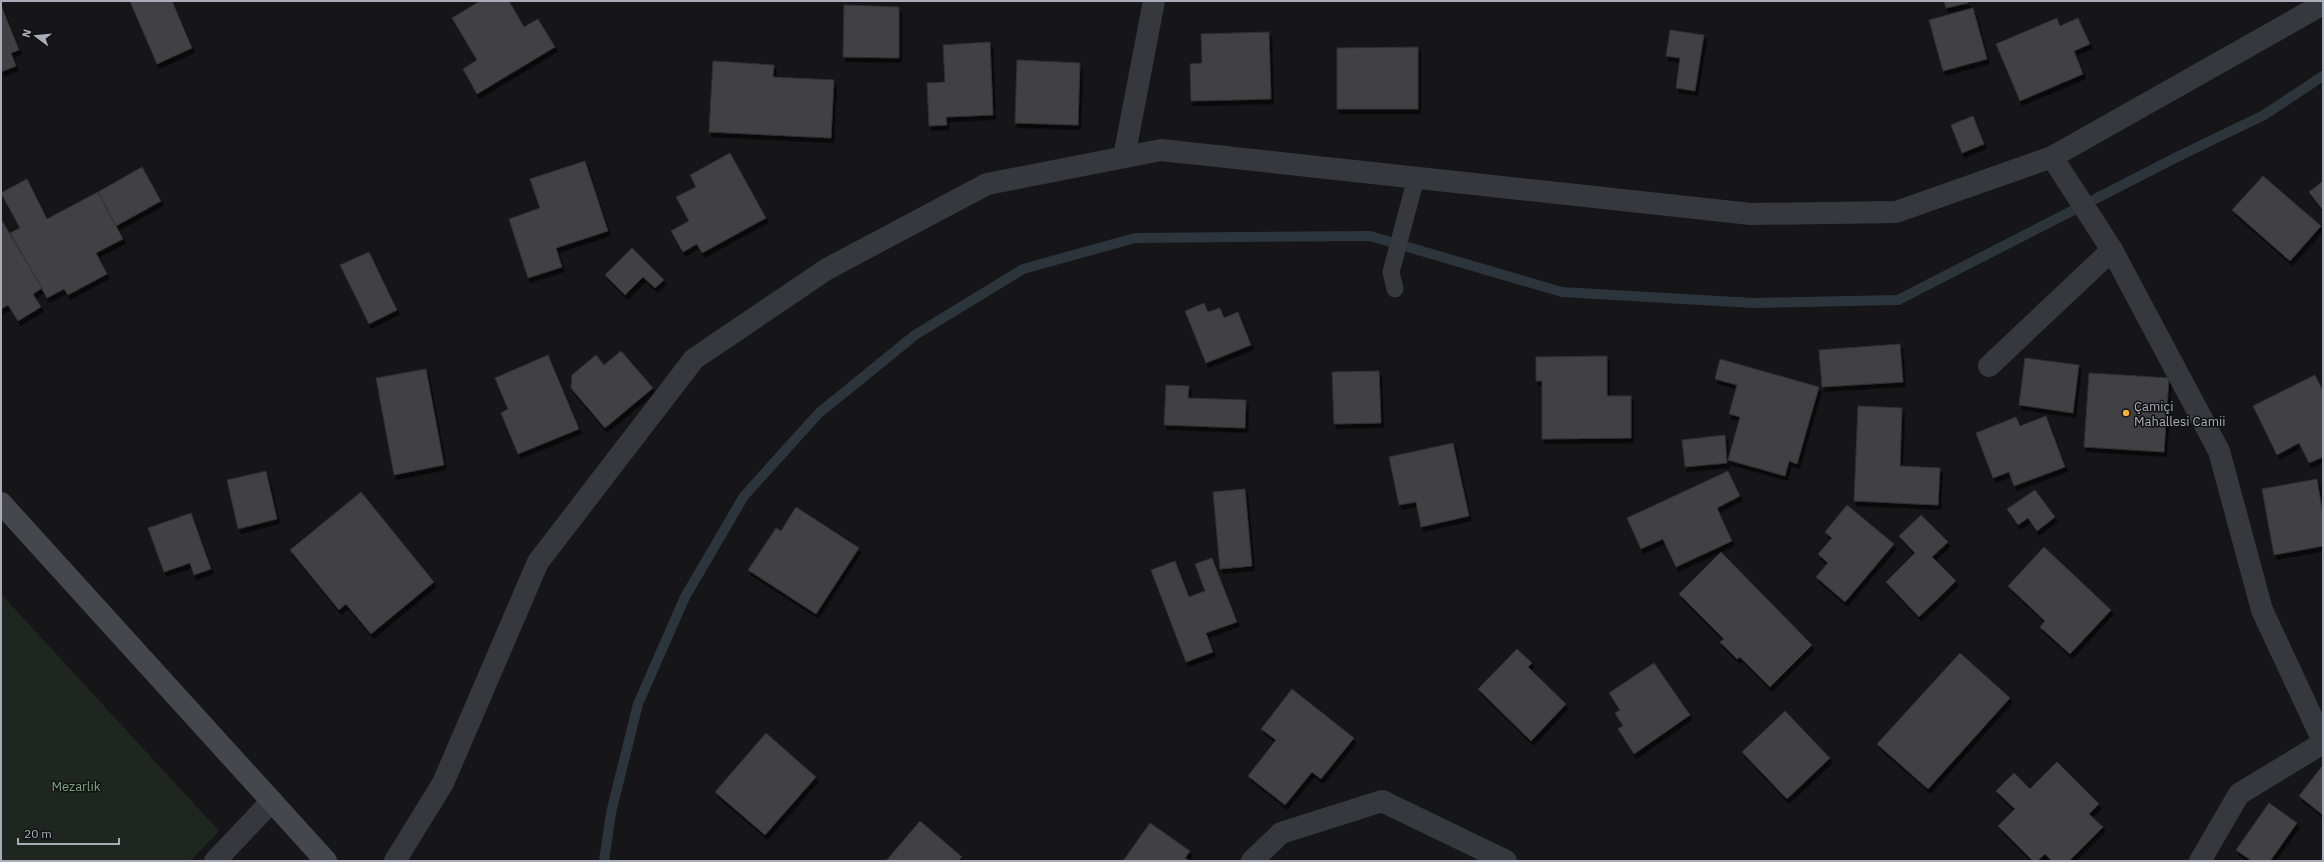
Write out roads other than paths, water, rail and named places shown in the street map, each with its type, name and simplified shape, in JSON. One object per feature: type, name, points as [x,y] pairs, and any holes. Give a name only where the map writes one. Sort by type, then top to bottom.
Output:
[{"type":"main road","points":[[1,504],[326,861]]},
{"type":"street","points":[[1124,157],[1154,1]]},
{"type":"street","points":[[395,861],[443,783],[538,562],[694,359],[827,269],[987,184],[1161,150],[1751,214],[1896,212],[2052,157],[2323,4]]},
{"type":"street","points":[[2052,157],[2112,250],[2219,451],[2262,610],[2323,742],[2239,794],[2200,861]]},
{"type":"street","points":[[1989,366],[2112,250]]},
{"type":"street","points":[[215,861],[272,801]]},
{"type":"street","points":[[1252,861],[1281,833],[1382,801],[1506,861]]},
{"type":"lane","points":[[1395,289],[1391,272],[1404,218],[1416,178]]},
{"type":"waterway","points":[[604,861],[611,813],[638,704],[685,597],[744,496],[819,413],[915,335],[1023,269],[1135,238],[1370,236],[1562,292],[1753,303],[1898,300],[2177,157],[2264,115],[2323,76]]},
{"type":"place","name":"Çamiçi Mahallesi Camii","points":[[2126,413]]},
{"type":"park label","name":"Mezarlık","points":[[76,786]]}]
